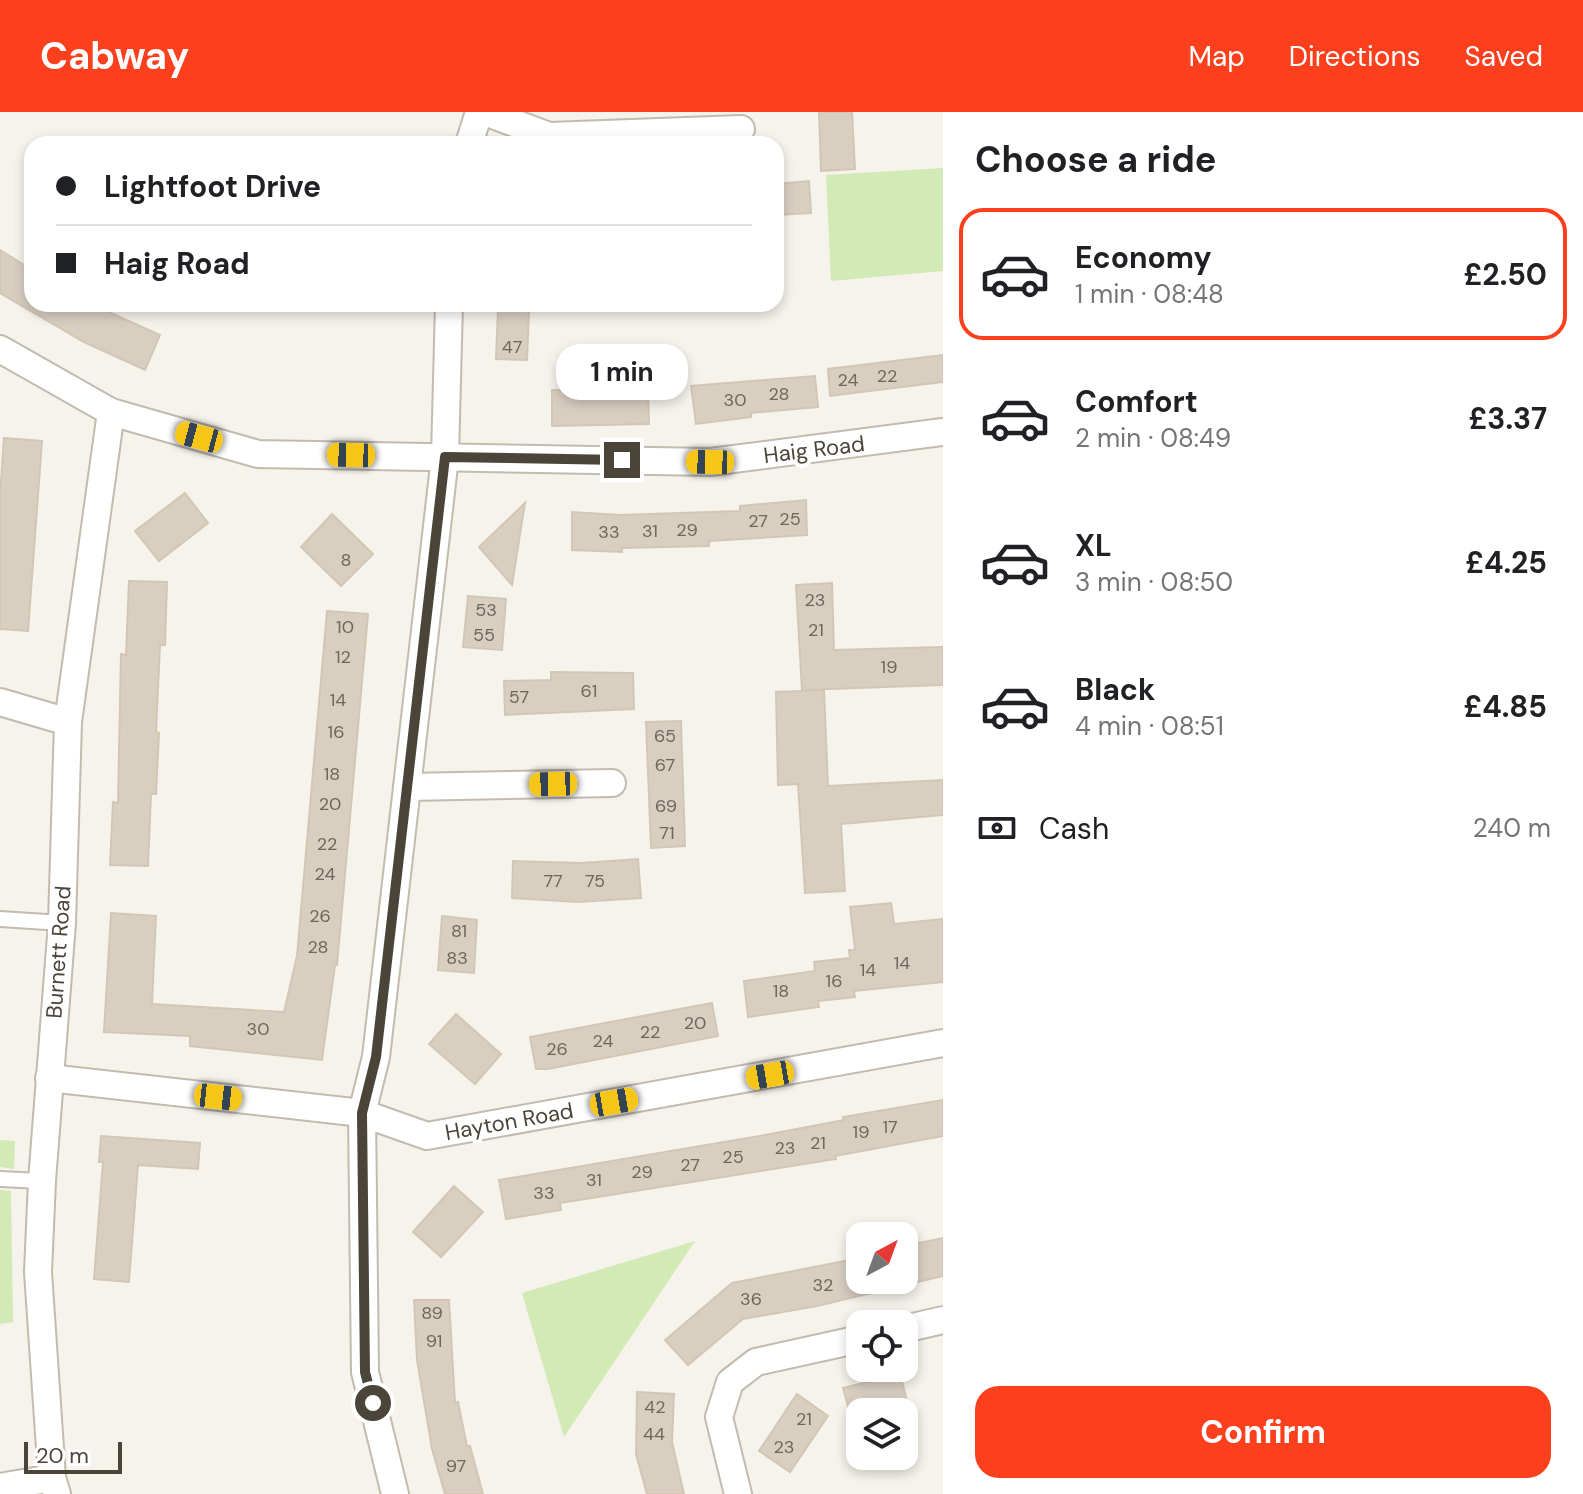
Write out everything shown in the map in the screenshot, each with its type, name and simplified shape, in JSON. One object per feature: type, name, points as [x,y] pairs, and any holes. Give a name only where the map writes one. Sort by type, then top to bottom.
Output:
[{"type":"street","points":[[472,136],[482,112],[549,136],[741,129]]},
{"type":"street","points":[[395,1494],[365,1372],[362,1113],[376,1057],[445,457],[449,312]]},
{"type":"street","name":"Haig Road","points":[[0,349],[111,412],[258,454],[710,462],[943,432]]},
{"type":"street","name":"Burnett Road","points":[[54,1486],[38,1272],[42,1181],[62,923],[68,722],[111,412]]},
{"type":"street","points":[[0,702],[68,722]]},
{"type":"street","points":[[407,787],[612,783]]},
{"type":"street","name":"Hayton Road","points":[[49,1078],[362,1113],[427,1136],[943,1043]]},
{"type":"street","points":[[918,1326],[943,1320]]},
{"type":"street","points":[[738,1494],[719,1417],[730,1382],[756,1362],[846,1342]]},
{"type":"street","points":[[0,1487],[54,1486]]},
{"type":"lane","points":[[0,919],[62,923]]},
{"type":"lane","points":[[0,1179],[42,1181]]},
{"type":"green space","points":[[943,168],[943,271],[831,281],[826,175]]},
{"type":"green space","points":[[0,1140],[15,1141],[14,1169],[0,1167]]},
{"type":"green space","points":[[0,1190],[11,1191],[13,1322],[0,1324]]},
{"type":"green space","points":[[695,1241],[564,1437],[522,1293]]},
{"type":"building","points":[[819,112],[852,112],[855,169],[821,171]]},
{"type":"building","points":[[809,181],[811,213],[784,215],[784,183]]},
{"type":"building","points":[[0,250],[24,265],[24,307],[0,293]]},
{"type":"building","points":[[33,312],[109,312],[160,335],[145,370],[84,342]]},
{"type":"building","points":[[498,312],[529,312],[527,360],[496,359]]},
{"type":"building","points":[[943,355],[943,382],[830,396],[828,369]]},
{"type":"building","points":[[815,376],[818,407],[751,413],[751,417],[696,424],[691,386]]},
{"type":"building","points":[[648,388],[649,424],[552,426],[552,390]]},
{"type":"building","points":[[4,438],[42,441],[28,631],[0,629],[0,495]]},
{"type":"building","points":[[185,493],[208,523],[159,561],[135,531]]},
{"type":"building","points":[[806,500],[807,535],[709,541],[709,546],[622,548],[622,552],[572,550],[572,512],[621,515],[740,511],[740,506]]},
{"type":"building","points":[[525,503],[512,585],[479,547]]},
{"type":"building","points":[[332,514],[373,554],[341,586],[301,547]]},
{"type":"building","points":[[129,581],[167,582],[165,645],[160,645],[156,794],[151,794],[148,866],[110,865],[113,802],[118,803],[121,654],[126,655]]},
{"type":"building","points":[[832,583],[834,650],[943,647],[943,685],[802,690],[796,585]]},
{"type":"building","points":[[468,596],[506,599],[502,650],[463,647]]},
{"type":"building","points":[[327,611],[368,614],[337,965],[322,1060],[190,1046],[190,1036],[104,1032],[111,913],[156,916],[152,1004],[284,1012],[297,956]]},
{"type":"building","points":[[551,672],[633,673],[634,709],[505,715],[504,681],[551,680]]},
{"type":"building","points":[[824,690],[828,786],[943,780],[943,815],[841,824],[845,891],[805,893],[798,784],[778,785],[776,692]]},
{"type":"building","points":[[681,721],[685,846],[651,848],[646,722]]},
{"type":"building","points":[[638,859],[641,898],[578,902],[512,898],[513,861],[581,863]]},
{"type":"building","points":[[891,903],[894,924],[943,919],[943,982],[854,991],[855,997],[818,1001],[819,1007],[748,1017],[744,981],[815,971],[814,962],[850,958],[849,950],[855,950],[850,907]]},
{"type":"building","points":[[442,916],[477,920],[474,973],[438,970]]},
{"type":"building","points":[[712,1003],[718,1036],[536,1069],[530,1037]]},
{"type":"building","points":[[456,1014],[501,1054],[475,1084],[429,1044]]},
{"type":"building","points":[[943,1100],[943,1136],[835,1156],[836,1159],[560,1203],[561,1210],[506,1219],[499,1180],[765,1135],[844,1120],[843,1117]]},
{"type":"building","points":[[101,1136],[200,1143],[198,1169],[138,1165],[129,1282],[94,1279],[103,1162],[99,1162]]},
{"type":"building","points":[[454,1186],[483,1212],[441,1257],[413,1232]]},
{"type":"building","points":[[943,1238],[943,1276],[918,1282],[918,1243]]},
{"type":"building","points":[[846,1261],[846,1294],[867,1294],[743,1319],[688,1365],[665,1340],[732,1283]]},
{"type":"building","points":[[414,1300],[449,1300],[455,1403],[458,1402],[467,1446],[470,1446],[483,1494],[445,1494],[432,1449],[417,1360]]},
{"type":"building","points":[[867,1382],[902,1382],[906,1398],[846,1399],[843,1388]]},
{"type":"building","points":[[637,1392],[674,1394],[672,1442],[684,1494],[647,1494],[636,1454]]},
{"type":"building","points":[[797,1394],[828,1416],[790,1472],[759,1451]]},
{"type":"route","points":[[373,1403],[365,1372],[362,1113],[376,1057],[445,457],[622,460]]}]
